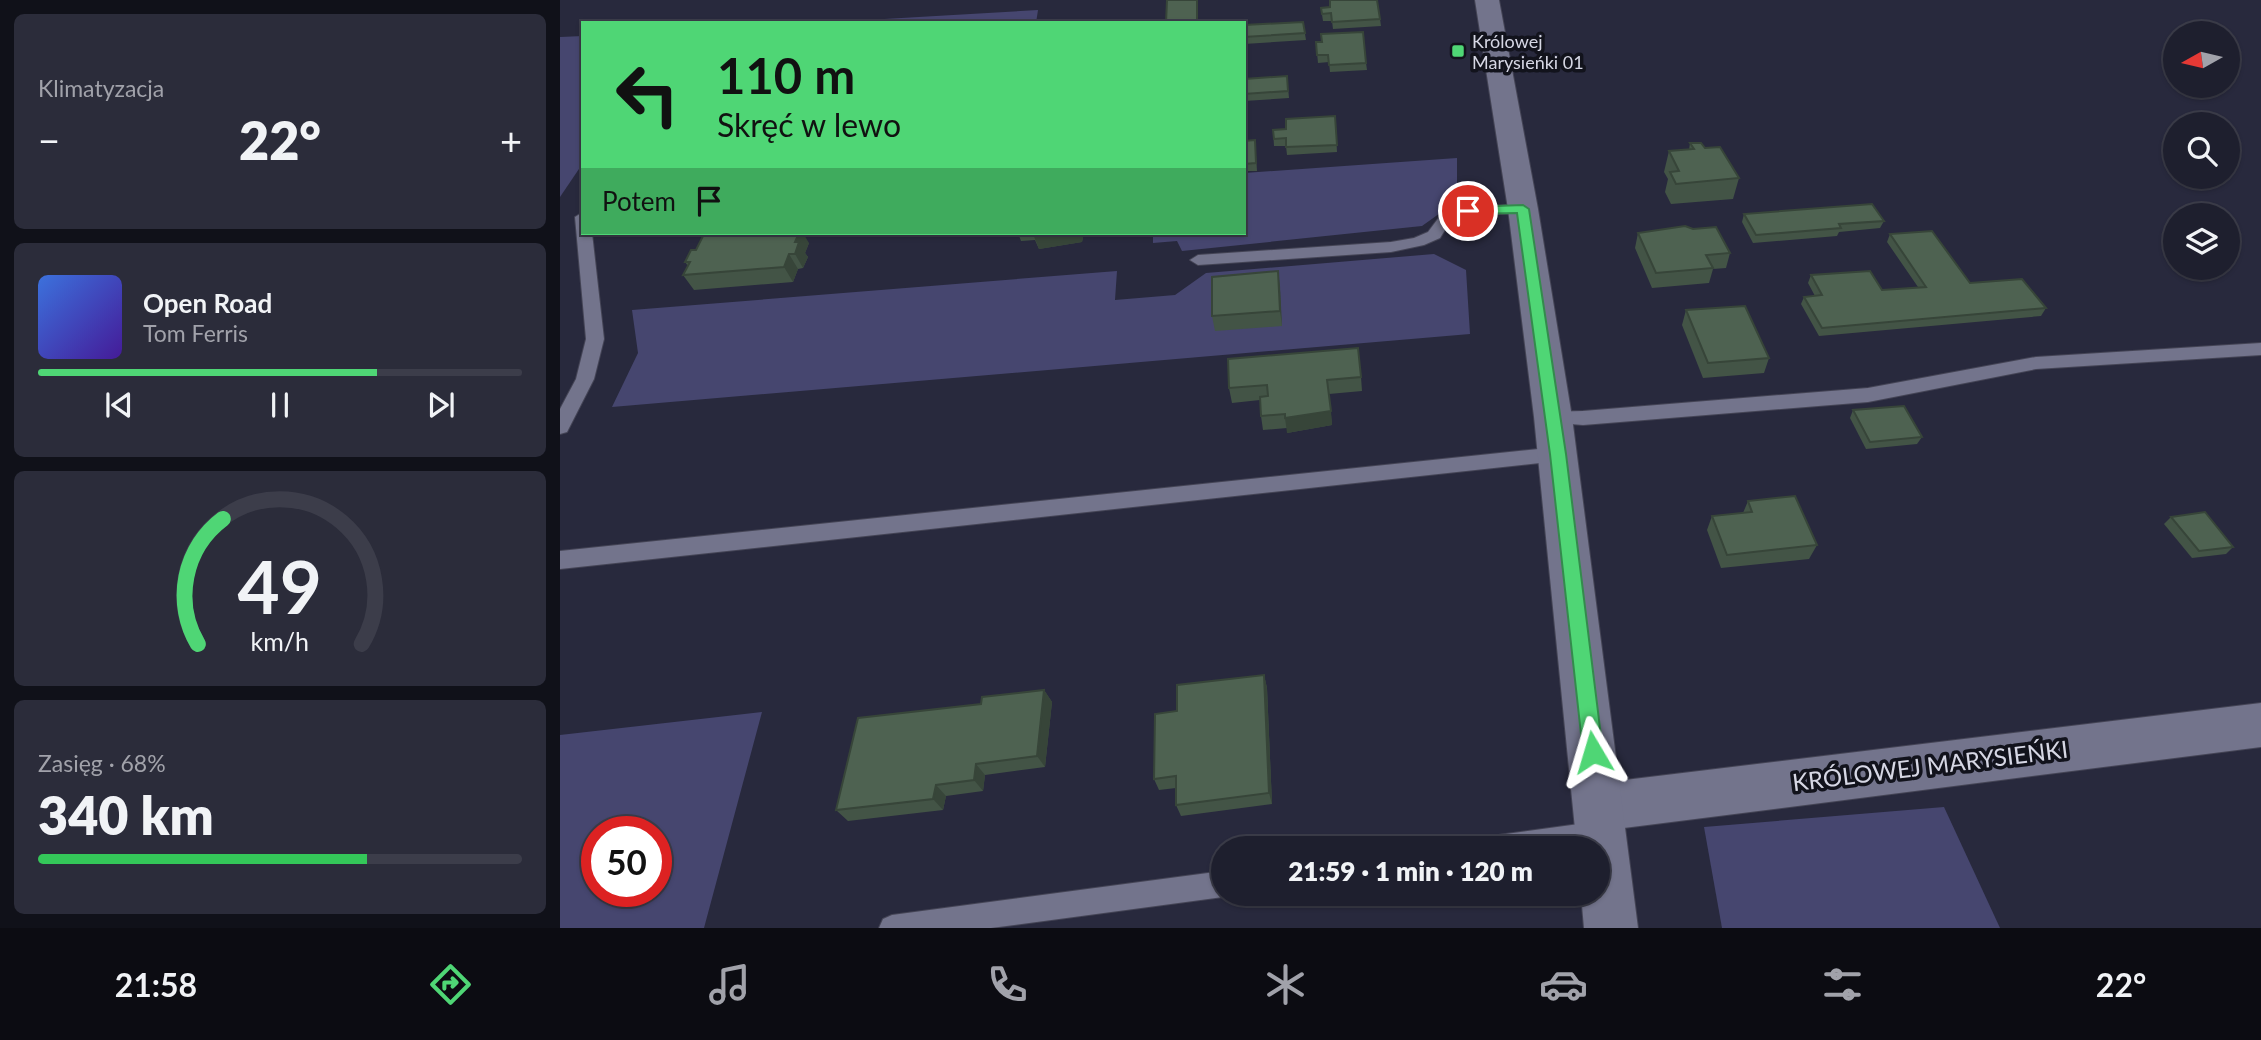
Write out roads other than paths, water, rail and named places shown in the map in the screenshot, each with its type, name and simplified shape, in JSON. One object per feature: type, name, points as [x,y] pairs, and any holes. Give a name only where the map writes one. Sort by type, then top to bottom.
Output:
[{"type":"main road","points":[[1487,0],[1492,43],[1523,209],[1556,436],[1611,928]]},
{"type":"main road","name":"KRÓLOWEJ MARYSIEŃKI","points":[[1601,820],[2261,725]]},
{"type":"lane","points":[[1198,260],[1391,247],[1418,242],[1434,234],[1445,219],[1468,211],[1523,209]]},
{"type":"lane","points":[[564,419],[585,379],[595,339],[583,235]]},
{"type":"lane","points":[[560,560],[1556,436],[1583,418],[1868,395],[2036,363],[2261,349]]},
{"type":"lane","points":[[1540,836],[1601,820]]},
{"type":"lane","points":[[892,928],[1211,886]]},
{"type":"place","name":"Królowej Marysieńki 01","points":[[1458,51]]}]
